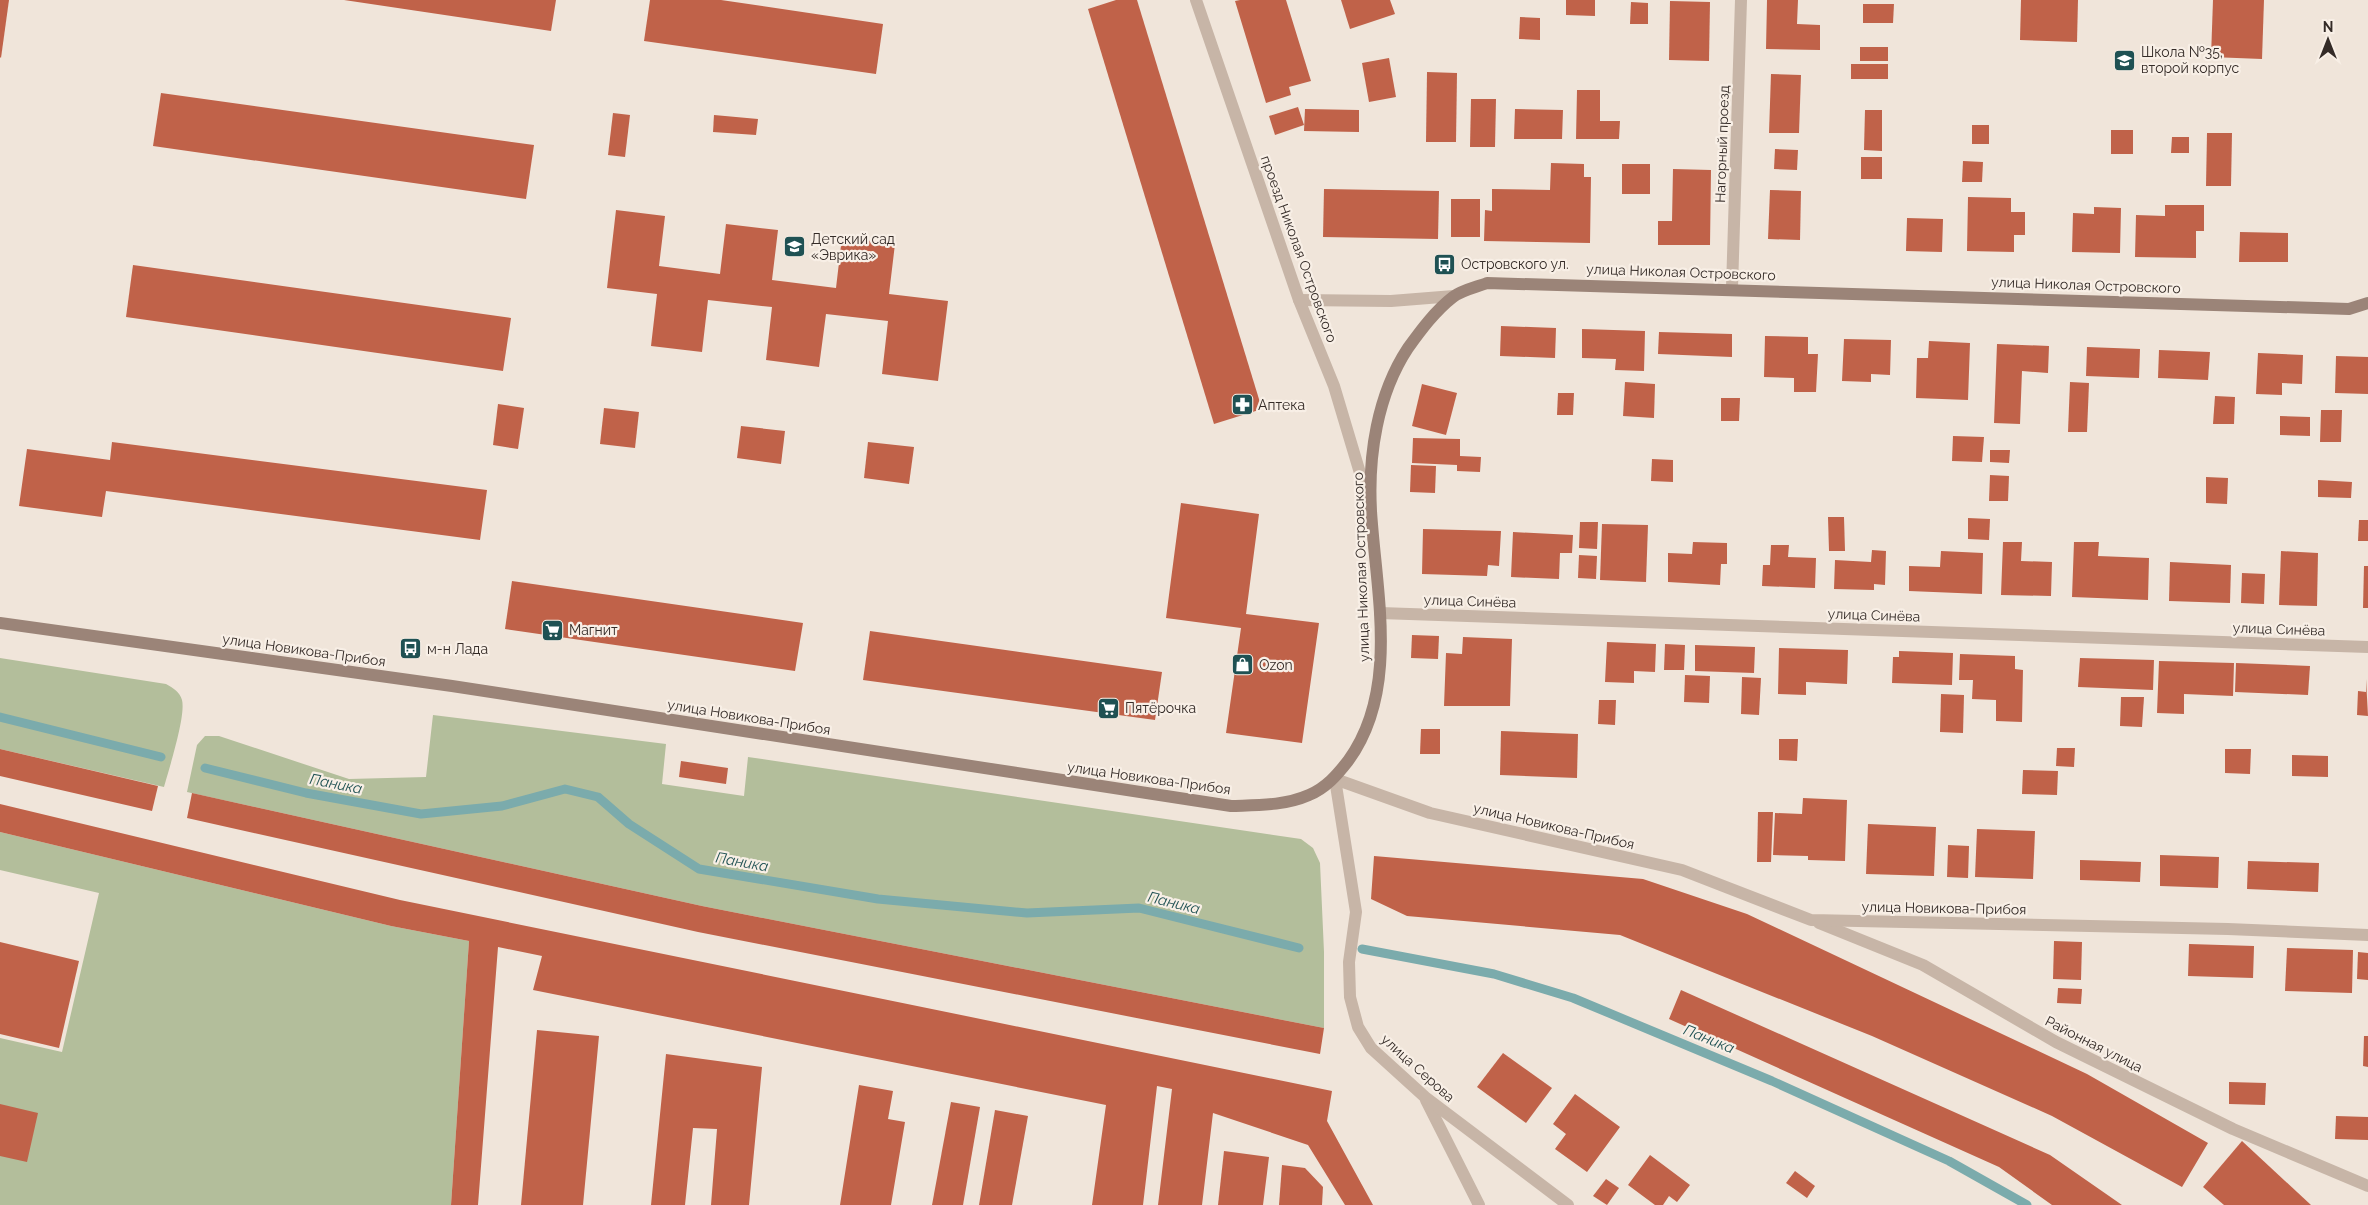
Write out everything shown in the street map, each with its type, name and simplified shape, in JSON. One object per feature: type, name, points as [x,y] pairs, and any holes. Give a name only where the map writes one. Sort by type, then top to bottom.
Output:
[{"type":"street","name":"проезд Николая Островского","points":[[1196,0],[1299,300],[1334,386],[1371,509]]},
{"type":"street","name":"Нагорный проезд","points":[[1732,288],[1741,0]]},
{"type":"street","name":"улица Николая Островского","points":[[1335,779],[1356,749],[1377,696],[1380,613],[1371,509],[1373,445],[1384,399],[1400,361],[1422,327],[1454,296],[1487,282],[1732,288],[2349,309],[2368,303]]},
{"type":"street","points":[[1299,300],[1391,301],[1454,296]]},
{"type":"street","name":"улица Синёва","points":[[1380,613],[2368,647]]},
{"type":"street","name":"улица Новикова-Прибоя","points":[[0,623],[452,686],[1231,806],[1285,803],[1310,795],[1335,779],[1430,813],[1682,870],[1811,920],[2228,929],[2368,935]]},
{"type":"street","name":"улица Серова","points":[[1335,779],[1356,912],[1349,962],[1350,997],[1358,1027],[1372,1048],[1425,1097],[1568,1205]]},
{"type":"street","name":"Районная улица","points":[[1811,920],[1923,965],[2056,1042],[2233,1129],[2368,1186]]},
{"type":"street","points":[[1425,1097],[1478,1205]]},
{"type":"green space","points":[[0,658],[166,684],[178,692],[182,700],[182,718],[164,787],[0,749]]},
{"type":"green space","points":[[433,715],[666,744],[662,784],[744,796],[748,757],[1301,839],[1313,848],[1320,863],[1324,952],[1324,1028],[702,906],[187,792],[197,745],[205,736],[219,736],[349,779],[426,777]]},
{"type":"green space","points":[[0,832],[391,926],[469,941],[451,1205],[0,1205],[0,1038],[62,1052],[99,893],[0,870]]},
{"type":"building","points":[[0,0],[9,0],[1,58],[0,57]]},
{"type":"building","points":[[344,0],[556,0],[551,31]]},
{"type":"building","points":[[650,0],[721,0],[883,24],[876,74],[644,41]]},
{"type":"building","points":[[1116,0],[1137,0],[1262,409],[1214,424],[1088,9]]},
{"type":"building","points":[[1286,0],[1311,81],[1289,87],[1291,95],[1266,103],[1235,1]]},
{"type":"building","points":[[1341,0],[1390,0],[1395,14],[1350,29]]},
{"type":"building","points":[[1566,0],[1595,0],[1595,16],[1566,15]]},
{"type":"building","points":[[1767,0],[1798,0],[1797,24],[1820,25],[1820,50],[1766,49]]},
{"type":"building","points":[[2021,0],[2078,0],[2077,42],[2020,40]]},
{"type":"building","points":[[2213,0],[2264,0],[2262,59],[2211,57]]},
{"type":"building","points":[[1670,1],[1710,2],[1709,61],[1669,60]]},
{"type":"building","points":[[1631,2],[1648,3],[1648,24],[1630,24]]},
{"type":"building","points":[[1863,4],[1894,4],[1893,23],[1863,23]]},
{"type":"building","points":[[1520,17],[1540,18],[1540,40],[1519,39]]},
{"type":"building","points":[[1860,47],[1888,47],[1888,61],[1860,61]]},
{"type":"building","points":[[1389,58],[1396,97],[1369,102],[1362,63]]},
{"type":"building","points":[[1851,64],[1888,64],[1888,79],[1851,79]]},
{"type":"building","points":[[1427,72],[1457,73],[1456,142],[1426,142]]},
{"type":"building","points":[[1771,74],[1801,75],[1799,133],[1769,133]]},
{"type":"building","points":[[1577,90],[1600,90],[1600,121],[1620,121],[1619,139],[1576,139]]},
{"type":"building","points":[[161,93],[534,145],[526,199],[153,146]]},
{"type":"building","points":[[1471,99],[1496,99],[1495,147],[1470,147]]},
{"type":"building","points":[[1298,107],[1304,125],[1275,135],[1269,116]]},
{"type":"building","points":[[1305,109],[1359,110],[1359,132],[1304,131]]},
{"type":"building","points":[[1515,109],[1563,110],[1562,139],[1514,139]]},
{"type":"building","points":[[1865,110],[1882,110],[1882,151],[1864,150]]},
{"type":"building","points":[[613,113],[630,115],[625,157],[608,155]]},
{"type":"building","points":[[714,115],[758,119],[756,135],[713,132]]},
{"type":"building","points":[[1972,125],[1989,125],[1989,144],[1972,144]]},
{"type":"building","points":[[2111,130],[2133,130],[2133,154],[2111,154]]},
{"type":"building","points":[[2207,133],[2232,133],[2231,186],[2206,186]]},
{"type":"building","points":[[2172,137],[2189,137],[2189,153],[2171,153]]},
{"type":"building","points":[[1775,149],[1798,150],[1797,170],[1774,169]]},
{"type":"building","points":[[1861,157],[1882,157],[1882,179],[1861,179]]},
{"type":"building","points":[[1963,161],[1983,162],[1982,182],[1962,182]]},
{"type":"building","points":[[1551,163],[1584,164],[1584,177],[1591,177],[1590,243],[1484,241],[1485,210],[1492,211],[1492,189],[1550,190]]},
{"type":"building","points":[[1622,164],[1650,164],[1650,194],[1622,194]]},
{"type":"building","points":[[1673,169],[1711,170],[1710,245],[1658,245],[1658,221],[1672,221]]},
{"type":"building","points":[[1324,189],[1439,191],[1438,239],[1323,237]]},
{"type":"building","points":[[1770,190],[1801,191],[1800,240],[1768,239]]},
{"type":"building","points":[[1968,197],[2011,198],[2011,212],[2025,212],[2025,235],[2014,235],[2014,252],[1967,251]]},
{"type":"building","points":[[1451,199],[1480,199],[1480,237],[1451,237]]},
{"type":"building","points":[[2165,205],[2204,205],[2204,231],[2196,231],[2196,258],[2135,257],[2136,215],[2165,216]]},
{"type":"building","points":[[2094,207],[2121,208],[2120,253],[2072,252],[2073,213],[2094,214]]},
{"type":"building","points":[[616,210],[665,216],[659,266],[720,274],[726,224],[778,230],[772,280],[836,288],[842,237],[895,244],[889,294],[948,301],[938,381],[882,374],[888,321],[826,314],[819,367],[766,360],[772,307],[708,300],[702,352],[651,346],[657,294],[607,288]]},
{"type":"building","points":[[1907,218],[1943,219],[1942,252],[1906,251]]},
{"type":"building","points":[[2240,232],[2288,233],[2288,262],[2239,262]]},
{"type":"building","points":[[133,265],[511,318],[503,371],[126,317]]},
{"type":"building","points":[[1501,326],[1556,328],[1555,358],[1500,356]]},
{"type":"building","points":[[1582,329],[1645,331],[1644,371],[1615,370],[1616,359],[1582,358]]},
{"type":"building","points":[[1659,332],[1732,334],[1732,357],[1658,354]]},
{"type":"building","points":[[1765,336],[1808,337],[1808,354],[1818,354],[1816,392],[1794,392],[1794,378],[1764,377]]},
{"type":"building","points":[[1844,339],[1891,340],[1890,375],[1871,374],[1871,382],[1842,381]]},
{"type":"building","points":[[1929,341],[1970,343],[1968,400],[1916,398],[1917,358],[1928,358]]},
{"type":"building","points":[[1997,344],[2049,346],[2048,373],[2022,371],[2020,424],[1994,423]]},
{"type":"building","points":[[2087,347],[2140,349],[2139,378],[2086,376]]},
{"type":"building","points":[[2159,350],[2210,352],[2208,380],[2158,378]]},
{"type":"building","points":[[2258,353],[2303,355],[2302,384],[2282,383],[2282,395],[2256,394]]},
{"type":"building","points":[[2336,356],[2368,357],[2368,394],[2335,393]]},
{"type":"building","points":[[1625,382],[1655,384],[1654,418],[1623,416]]},
{"type":"building","points":[[2070,382],[2089,383],[2087,432],[2068,432]]},
{"type":"building","points":[[1422,384],[1457,393],[1446,435],[1412,426]]},
{"type":"building","points":[[1558,393],[1574,393],[1573,415],[1557,415]]},
{"type":"building","points":[[2215,396],[2235,397],[2234,424],[2213,424]]},
{"type":"building","points":[[1721,398],[1740,398],[1739,421],[1721,421]]},
{"type":"building","points":[[498,404],[524,408],[518,449],[493,445]]},
{"type":"building","points":[[604,408],[639,412],[635,448],[600,444]]},
{"type":"building","points":[[2321,410],[2342,410],[2341,442],[2320,442]]},
{"type":"building","points":[[2280,416],[2310,417],[2310,436],[2280,435]]},
{"type":"building","points":[[741,426],[785,431],[781,464],[737,458]]},
{"type":"building","points":[[1953,436],[1984,437],[1982,462],[1952,461]]},
{"type":"building","points":[[1413,438],[1460,439],[1460,456],[1481,457],[1480,472],[1457,471],[1457,465],[1412,463]]},
{"type":"building","points":[[112,442],[487,490],[480,540],[106,491],[102,517],[19,506],[27,449],[110,460]]},
{"type":"building","points":[[868,442],[914,447],[909,484],[864,478]]},
{"type":"building","points":[[1990,450],[2010,450],[2009,463],[1990,462]]},
{"type":"building","points":[[1652,459],[1673,460],[1673,482],[1651,481]]},
{"type":"building","points":[[1411,465],[1436,466],[1435,493],[1410,492]]},
{"type":"building","points":[[1990,475],[2009,476],[2008,501],[1989,501]]},
{"type":"building","points":[[2206,477],[2228,478],[2227,504],[2206,503]]},
{"type":"building","points":[[2318,480],[2352,482],[2351,498],[2318,497]]},
{"type":"building","points":[[1181,503],[1259,514],[1246,614],[1319,623],[1302,743],[1226,733],[1241,628],[1166,618]]},
{"type":"building","points":[[1828,517],[1844,517],[1845,551],[1829,551]]},
{"type":"building","points":[[1968,518],[1990,519],[1989,540],[1968,539]]},
{"type":"building","points":[[2359,520],[2368,520],[2368,541],[2358,541]]},
{"type":"building","points":[[1580,522],[1598,522],[1597,549],[1579,548]]},
{"type":"building","points":[[1602,524],[1648,525],[1646,582],[1600,580]]},
{"type":"building","points":[[1423,529],[1501,531],[1499,566],[1488,565],[1487,576],[1422,574]]},
{"type":"building","points":[[1513,532],[1573,535],[1572,553],[1560,553],[1559,579],[1511,577]]},
{"type":"building","points":[[1693,542],[1727,543],[1727,564],[1721,564],[1720,585],[1668,582],[1668,553],[1692,554]]},
{"type":"building","points":[[2003,542],[2022,542],[2021,561],[2052,562],[2051,596],[2001,595]]},
{"type":"building","points":[[2074,542],[2099,542],[2098,556],[2149,558],[2148,600],[2072,597]]},
{"type":"building","points":[[1771,545],[1789,545],[1788,557],[1816,558],[1815,588],[1762,586],[1763,565],[1770,565]]},
{"type":"building","points":[[1872,550],[1886,551],[1885,585],[1874,584],[1874,590],[1834,589],[1835,560],[1871,562]]},
{"type":"building","points":[[1941,551],[1983,553],[1982,594],[1909,591],[1909,566],[1940,567]]},
{"type":"building","points":[[2281,551],[2318,553],[2317,606],[2279,605]]},
{"type":"building","points":[[1579,555],[1597,556],[1596,579],[1578,578]]},
{"type":"building","points":[[2170,562],[2231,565],[2230,603],[2169,601]]},
{"type":"building","points":[[2364,566],[2368,566],[2368,608],[2363,608]]},
{"type":"building","points":[[2242,573],[2265,574],[2264,604],[2241,603]]},
{"type":"building","points":[[512,581],[803,623],[795,671],[505,629]]},
{"type":"building","points":[[870,631],[1162,672],[1155,720],[863,680]]},
{"type":"building","points":[[1412,635],[1439,636],[1438,659],[1411,658]]},
{"type":"building","points":[[1463,637],[1512,639],[1510,706],[1444,706],[1446,653],[1462,654]]},
{"type":"building","points":[[1607,642],[1656,644],[1655,672],[1634,671],[1634,683],[1605,682]]},
{"type":"building","points":[[1665,644],[1685,645],[1684,670],[1664,670]]},
{"type":"building","points":[[1695,645],[1755,647],[1754,673],[1695,671]]},
{"type":"building","points":[[1779,648],[1848,650],[1847,684],[1806,682],[1806,695],[1778,694]]},
{"type":"building","points":[[1899,651],[1953,653],[1952,685],[1892,683],[1893,657],[1899,657]]},
{"type":"building","points":[[1960,654],[2015,656],[2015,669],[2023,670],[2022,722],[1996,721],[1996,700],[1972,699],[1973,680],[1959,680]]},
{"type":"building","points":[[2080,658],[2154,660],[2153,690],[2078,687]]},
{"type":"building","points":[[2159,661],[2234,663],[2233,696],[2184,694],[2184,714],[2157,713]]},
{"type":"building","points":[[2236,663],[2310,666],[2308,695],[2235,692]]},
{"type":"building","points":[[1685,675],[1710,676],[1709,703],[1684,702]]},
{"type":"building","points":[[1742,677],[1761,678],[1759,715],[1741,714]]},
{"type":"building","points":[[2366,679],[2368,716],[2357,715],[2358,691],[2366,692]]},
{"type":"building","points":[[1941,694],[1964,695],[1963,733],[1940,732]]},
{"type":"building","points":[[2121,697],[2144,697],[2142,727],[2120,726]]},
{"type":"building","points":[[1599,700],[1616,700],[1615,725],[1598,724]]},
{"type":"building","points":[[1421,729],[1440,729],[1440,754],[1420,754]]},
{"type":"building","points":[[1501,731],[1578,734],[1577,778],[1500,775]]},
{"type":"building","points":[[1779,739],[1798,739],[1797,761],[1779,760]]},
{"type":"building","points":[[2057,748],[2075,748],[2074,767],[2056,766]]},
{"type":"building","points":[[0,749],[158,786],[152,811],[0,776]]},
{"type":"building","points":[[2225,749],[2251,749],[2250,774],[2225,773]]},
{"type":"building","points":[[2292,755],[2328,756],[2328,777],[2292,776]]},
{"type":"building","points":[[681,761],[728,768],[726,784],[679,777]]},
{"type":"building","points":[[2023,770],[2058,771],[2057,795],[2022,794]]},
{"type":"building","points":[[192,793],[702,906],[1324,1028],[1320,1054],[698,932],[187,818]]},
{"type":"building","points":[[1803,798],[1847,800],[1845,861],[1808,860],[1808,856],[1773,855],[1775,813],[1802,814]]},
{"type":"building","points":[[0,804],[400,900],[1332,1091],[1327,1121],[1373,1205],[1345,1205],[1308,1145],[1213,1113],[1202,1205],[1158,1205],[1172,1089],[1157,1086],[1143,1205],[1092,1205],[1106,1105],[533,990],[542,956],[498,947],[478,1205],[451,1205],[469,941],[391,926],[0,832]]},
{"type":"building","points":[[1758,812],[1773,812],[1771,862],[1757,862]]},
{"type":"building","points":[[1868,824],[1936,827],[1934,876],[1866,874]]},
{"type":"building","points":[[1977,829],[2035,831],[2033,879],[1975,877]]},
{"type":"building","points":[[1948,845],[1969,846],[1968,878],[1947,877]]},
{"type":"building","points":[[2160,855],[2219,857],[2218,888],[2160,886]]},
{"type":"building","points":[[1374,856],[1643,879],[1747,914],[2087,1074],[2208,1143],[2182,1187],[2052,1116],[1872,1036],[1620,935],[1407,916],[1371,899]]},
{"type":"building","points":[[2080,860],[2141,862],[2140,882],[2080,880]]},
{"type":"building","points":[[2248,861],[2319,863],[2318,892],[2247,889]]},
{"type":"building","points":[[2054,941],[2082,942],[2081,980],[2053,979]]},
{"type":"building","points":[[0,942],[79,961],[59,1048],[0,1034]]},
{"type":"building","points":[[2189,944],[2254,946],[2253,978],[2188,976]]},
{"type":"building","points":[[2287,948],[2353,950],[2352,993],[2285,991]]},
{"type":"building","points":[[2358,952],[2368,953],[2368,980],[2357,979]]},
{"type":"building","points":[[2058,988],[2082,989],[2081,1004],[2057,1003]]},
{"type":"building","points":[[1681,990],[2050,1155],[2122,1205],[2052,1205],[1999,1167],[1669,1019]]},
{"type":"building","points":[[537,1030],[599,1036],[583,1205],[521,1205]]},
{"type":"building","points":[[2364,1036],[2368,1036],[2368,1067],[2363,1066]]},
{"type":"building","points":[[1503,1053],[1552,1088],[1526,1123],[1477,1087]]},
{"type":"building","points":[[666,1054],[762,1067],[749,1205],[711,1205],[717,1129],[693,1128],[685,1205],[651,1205]]},
{"type":"building","points":[[2229,1082],[2266,1083],[2265,1105],[2229,1104]]},
{"type":"building","points":[[859,1085],[893,1091],[888,1119],[905,1122],[891,1205],[840,1205]]},
{"type":"building","points":[[1575,1094],[1620,1127],[1587,1172],[1555,1149],[1566,1134],[1553,1124]]},
{"type":"building","points":[[951,1102],[980,1107],[963,1205],[932,1205]]},
{"type":"building","points":[[0,1104],[38,1113],[27,1162],[0,1156]]},
{"type":"building","points":[[995,1110],[1028,1116],[1012,1205],[979,1205]]},
{"type":"building","points":[[2336,1116],[2368,1117],[2368,1140],[2335,1139]]},
{"type":"building","points":[[2242,1141],[2311,1205],[2224,1205],[2203,1187]]},
{"type":"building","points":[[1224,1151],[1269,1157],[1263,1205],[1218,1205]]},
{"type":"building","points":[[1650,1155],[1690,1185],[1677,1202],[1669,1196],[1663,1205],[1655,1205],[1628,1185]]},
{"type":"building","points":[[1282,1165],[1305,1168],[1323,1187],[1322,1205],[1279,1205]]},
{"type":"building","points":[[1795,1171],[1815,1186],[1807,1198],[1786,1183]]},
{"type":"building","points":[[1606,1179],[1619,1188],[1607,1205],[1593,1196]]},
{"type":"waterway","name":"Паника","points":[[0,717],[161,757]]},
{"type":"waterway","name":"Паника","points":[[205,768],[306,793],[421,814],[502,806],[565,789],[598,797],[629,824],[699,869],[878,899],[1027,913],[1139,908],[1299,948]]},
{"type":"waterway","name":"Паника","points":[[1362,949],[1494,974],[1573,998],[1772,1081],[1949,1161],[2027,1205]]},
{"type":"place","name":"Школа №35, второй корпус","points":[[2125,60]]},
{"type":"place","name":"Детский сад «Эврика»","points":[[795,247]]},
{"type":"place","name":"Островского ул.","points":[[1445,264]]},
{"type":"place","name":"Аптека","points":[[1242,405]]},
{"type":"place","name":"Магнит","points":[[553,630]]},
{"type":"place","name":"м-н Лада","points":[[411,649]]},
{"type":"place","name":"Ozon","points":[[1243,665]]},
{"type":"place","name":"Пятёрочка","points":[[1109,708]]}]
